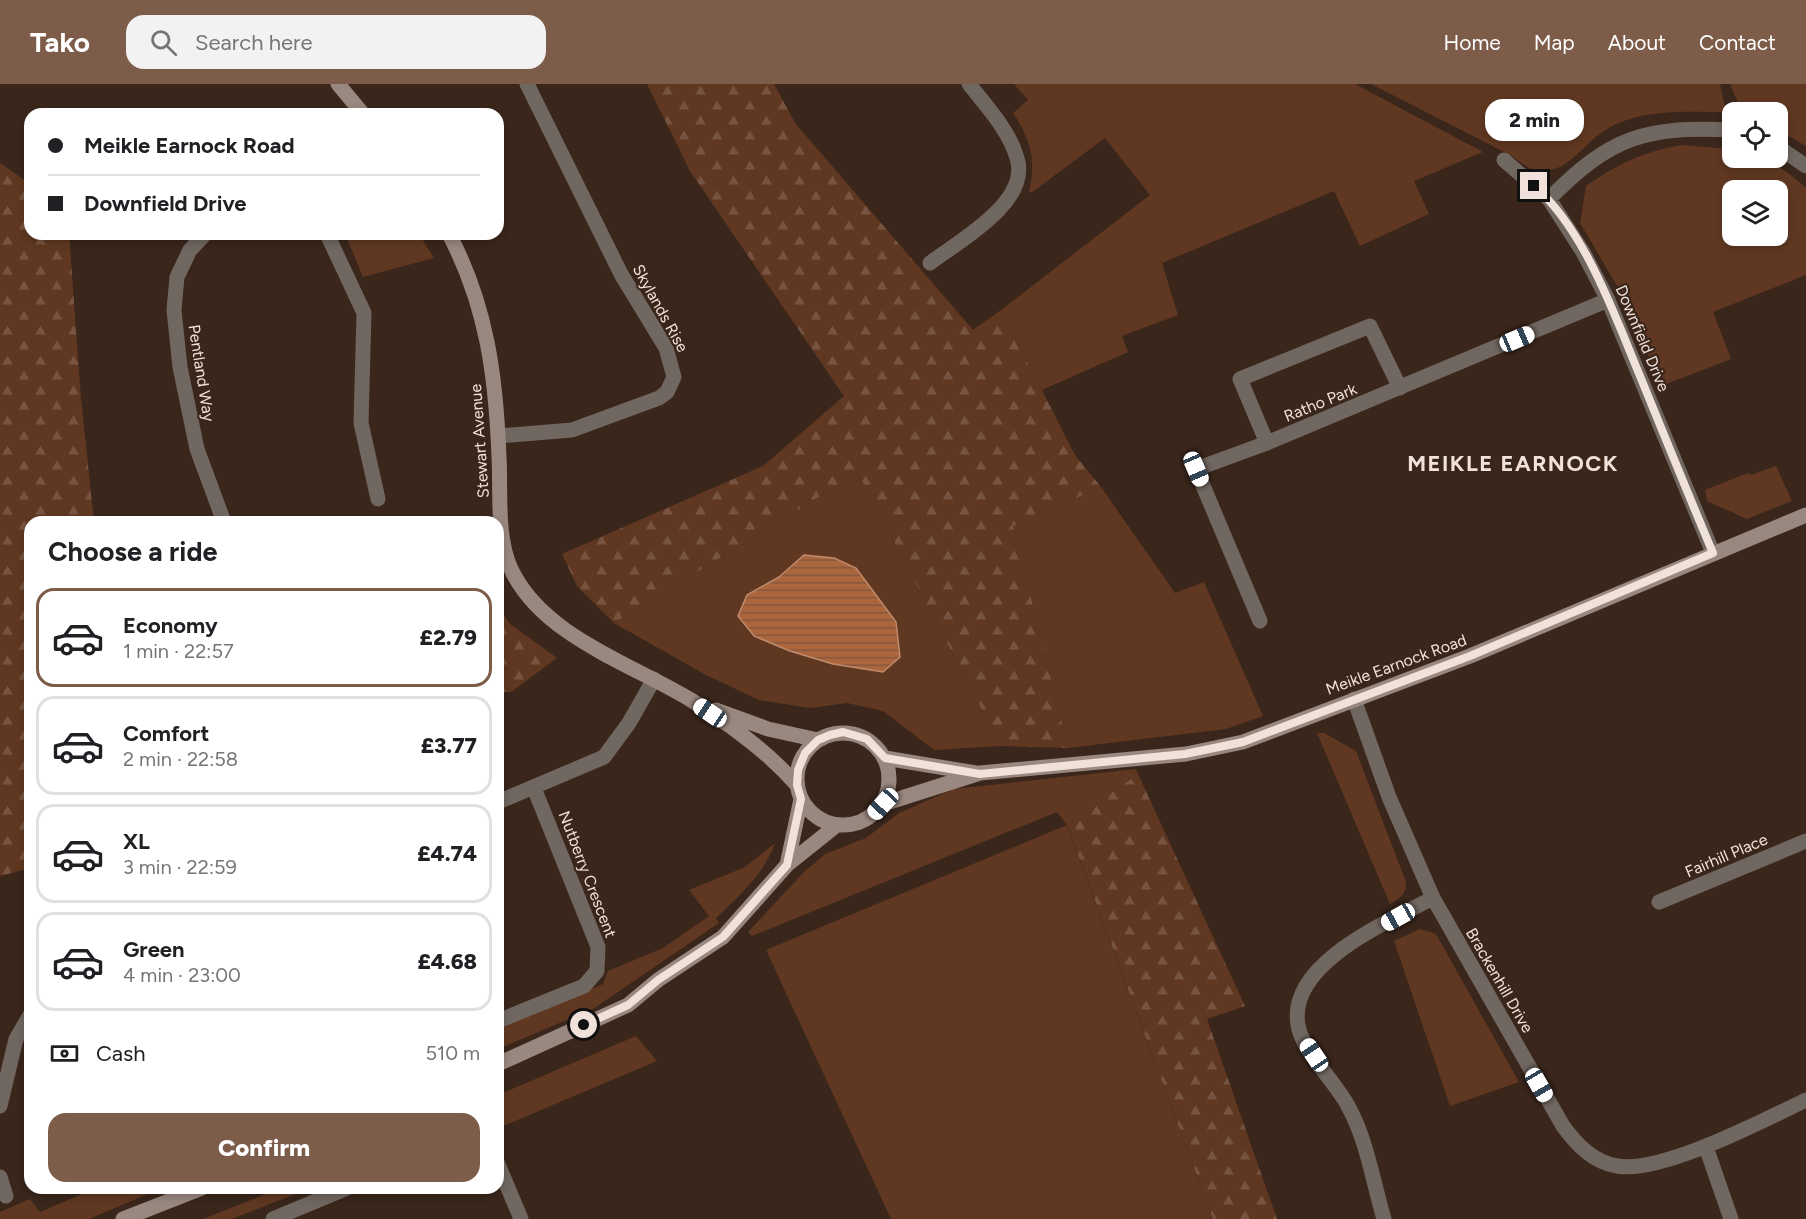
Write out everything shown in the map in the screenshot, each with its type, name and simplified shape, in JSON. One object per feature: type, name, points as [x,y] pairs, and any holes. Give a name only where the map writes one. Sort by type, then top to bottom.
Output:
[{"type":"street","points":[[338,84],[358,108]]},
{"type":"street","name":"Skylands Rise","points":[[498,435],[572,430],[659,398],[667,392],[674,377],[673,366],[662,340],[621,274],[527,84]]},
{"type":"street","points":[[930,263],[996,213],[1013,191],[1017,178],[1018,161],[1011,143],[969,84]]},
{"type":"street","points":[[1549,199],[1585,165],[1613,145],[1638,136],[1694,128],[1722,129]]},
{"type":"street","points":[[1788,154],[1806,166]]},
{"type":"street","name":"Downfield Drive","points":[[1504,160],[1549,199],[1584,252],[1608,300],[1713,553]]},
{"type":"street","name":"Pentland Way","points":[[199,240],[190,249],[177,277],[174,310],[180,367],[197,449],[222,516]]},
{"type":"street","points":[[330,240],[364,313],[361,423],[378,499]]},
{"type":"street","name":"Stewart Avenue","points":[[451,240],[462,260],[490,350],[498,435],[502,516]]},
{"type":"street","name":"Ratho Park","points":[[1260,621],[1196,469],[1267,443],[1608,300]]},
{"type":"street","points":[[1267,443],[1240,379],[1370,326],[1400,388]]},
{"type":"street","name":"Meikle Earnock Road","points":[[883,804],[980,774],[1185,754],[1243,742],[1470,656],[1806,515]]},
{"type":"street","name":"Stewart Avenue","points":[[504,541],[510,568],[527,596],[549,619],[691,700],[777,763],[799,792]]},
{"type":"street","points":[[504,800],[604,757],[629,723],[654,680]]},
{"type":"street","name":"Brackenhill Drive","points":[[1354,699],[1389,797],[1433,898],[1563,1126],[1577,1144],[1595,1158],[1617,1166],[1638,1166],[1706,1147],[1806,1100]]},
{"type":"street","name":"Stewart Avenue","points":[[691,700],[768,729],[818,740]]},
{"type":"street","points":[[787,865],[799,792],[798,770],[805,753],[818,740],[843,732],[867,739],[885,758],[889,773],[889,789],[883,804],[870,817],[855,824],[837,825],[822,820],[810,811],[799,792]]},
{"type":"street","name":"Meikle Earnock Road","points":[[885,758],[980,774]]},
{"type":"street","name":"Nutberry Crescent","points":[[504,1019],[584,986],[597,971],[598,947],[534,788]]},
{"type":"street","points":[[504,1061],[628,1005],[658,980],[723,937],[787,865],[837,825]]},
{"type":"street","name":"Fairhill Place","points":[[1659,902],[1806,841]]},
{"type":"street","points":[[1384,1219],[1360,1134],[1348,1105],[1303,1039],[1297,1024],[1299,1006],[1304,990],[1330,956],[1433,898]]},
{"type":"street","points":[[0,1106],[16,1039],[24,1025]]},
{"type":"street","points":[[1706,1147],[1731,1219]]},
{"type":"street","points":[[0,1177],[6,1196]]},
{"type":"street","points":[[504,1178],[521,1219]]},
{"type":"street","points":[[123,1219],[187,1194]]},
{"type":"street","points":[[273,1219],[297,1215],[336,1194]]},
{"type":"green space","points":[[647,84],[774,84],[795,123],[973,330],[1001,310],[1075,455],[1101,487],[1013,526],[1068,748],[1001,746],[858,473],[614,623],[577,586],[562,554],[763,466],[844,396],[690,171]]},
{"type":"green space","points":[[1014,84],[1355,84],[1483,152],[1414,181],[1429,214],[1360,246],[1334,191],[1162,263],[1178,315],[1122,336],[1128,352],[1042,390],[1001,310],[1150,195],[1105,138],[1031,193],[1029,191],[1032,160],[1028,141],[1013,113],[1028,100]]},
{"type":"green space","points":[[1371,84],[1720,84],[1724,102],[1722,102],[1722,112],[1681,112],[1635,117],[1607,129],[1566,164],[1546,171],[1533,171],[1512,156]]},
{"type":"green space","points":[[1730,84],[1806,84],[1806,146],[1788,136],[1788,102],[1738,102]]},
{"type":"green space","points":[[1681,145],[1722,148],[1722,168],[1781,168],[1806,188],[1806,275],[1713,312],[1731,359],[1661,386],[1620,291],[1580,223],[1586,186],[1631,160]]},
{"type":"green space","points":[[0,163],[24,180],[24,240],[69,240],[81,398],[93,516],[24,516],[24,870],[0,876]]},
{"type":"green space","points":[[348,240],[423,240],[434,258],[363,277]]},
{"type":"green space","points":[[1776,466],[1792,501],[1747,519],[1707,501],[1705,490],[1748,473],[1751,475]]},
{"type":"green space","points":[[858,473],[1001,746],[934,750],[883,711],[847,703],[810,708],[759,700],[706,675],[614,623]]},
{"type":"green space","points":[[1101,487],[1175,593],[1204,582],[1263,716],[1226,729],[1068,748],[1012,526]]},
{"type":"green space","points":[[504,615],[510,624],[557,658],[511,692],[504,692]]},
{"type":"green space","points":[[1317,733],[1324,733],[1356,751],[1406,882],[1402,896],[1390,904]]},
{"type":"green space","points":[[1136,769],[1138,774],[1067,826],[1213,1219],[891,1219],[766,950],[1067,825],[1057,812],[752,936],[748,932],[805,871],[825,854],[866,838],[899,813],[954,789]]},
{"type":"green space","points":[[1138,774],[1245,1006],[1207,1019],[1277,1219],[1213,1219],[1067,825]]},
{"type":"green space","points":[[775,843],[765,865],[758,874],[716,918],[719,923],[593,1009],[504,1046],[504,1025],[603,984],[608,971],[663,948],[709,916],[689,890],[745,867]]},
{"type":"green space","points":[[1420,929],[1436,934],[1519,1082],[1450,1106],[1394,941]]},
{"type":"green space","points":[[636,1036],[657,1061],[504,1126],[504,1092]]},
{"type":"green space","points":[[82,1194],[148,1194],[89,1219],[0,1219],[0,1212],[30,1199],[40,1212]]},
{"type":"green space","points":[[266,1194],[296,1194],[232,1219],[203,1219]]},
{"type":"shaded area","points":[[804,555],[834,558],[856,568],[896,622],[900,657],[883,672],[833,664],[790,651],[754,636],[738,616],[747,595],[779,577]]},
{"type":"district","name":"MEIKLE EARNOCK","points":[[1513,463]]},
{"type":"route","points":[[584,1025],[628,1005],[658,980],[723,937],[787,865],[801,799],[797,785],[798,770],[805,753],[818,740],[843,732],[855,734],[867,739],[885,758],[980,774],[1185,754],[1243,742],[1274,728],[1470,656],[1713,553],[1608,300],[1584,252],[1549,199],[1534,186]]}]
